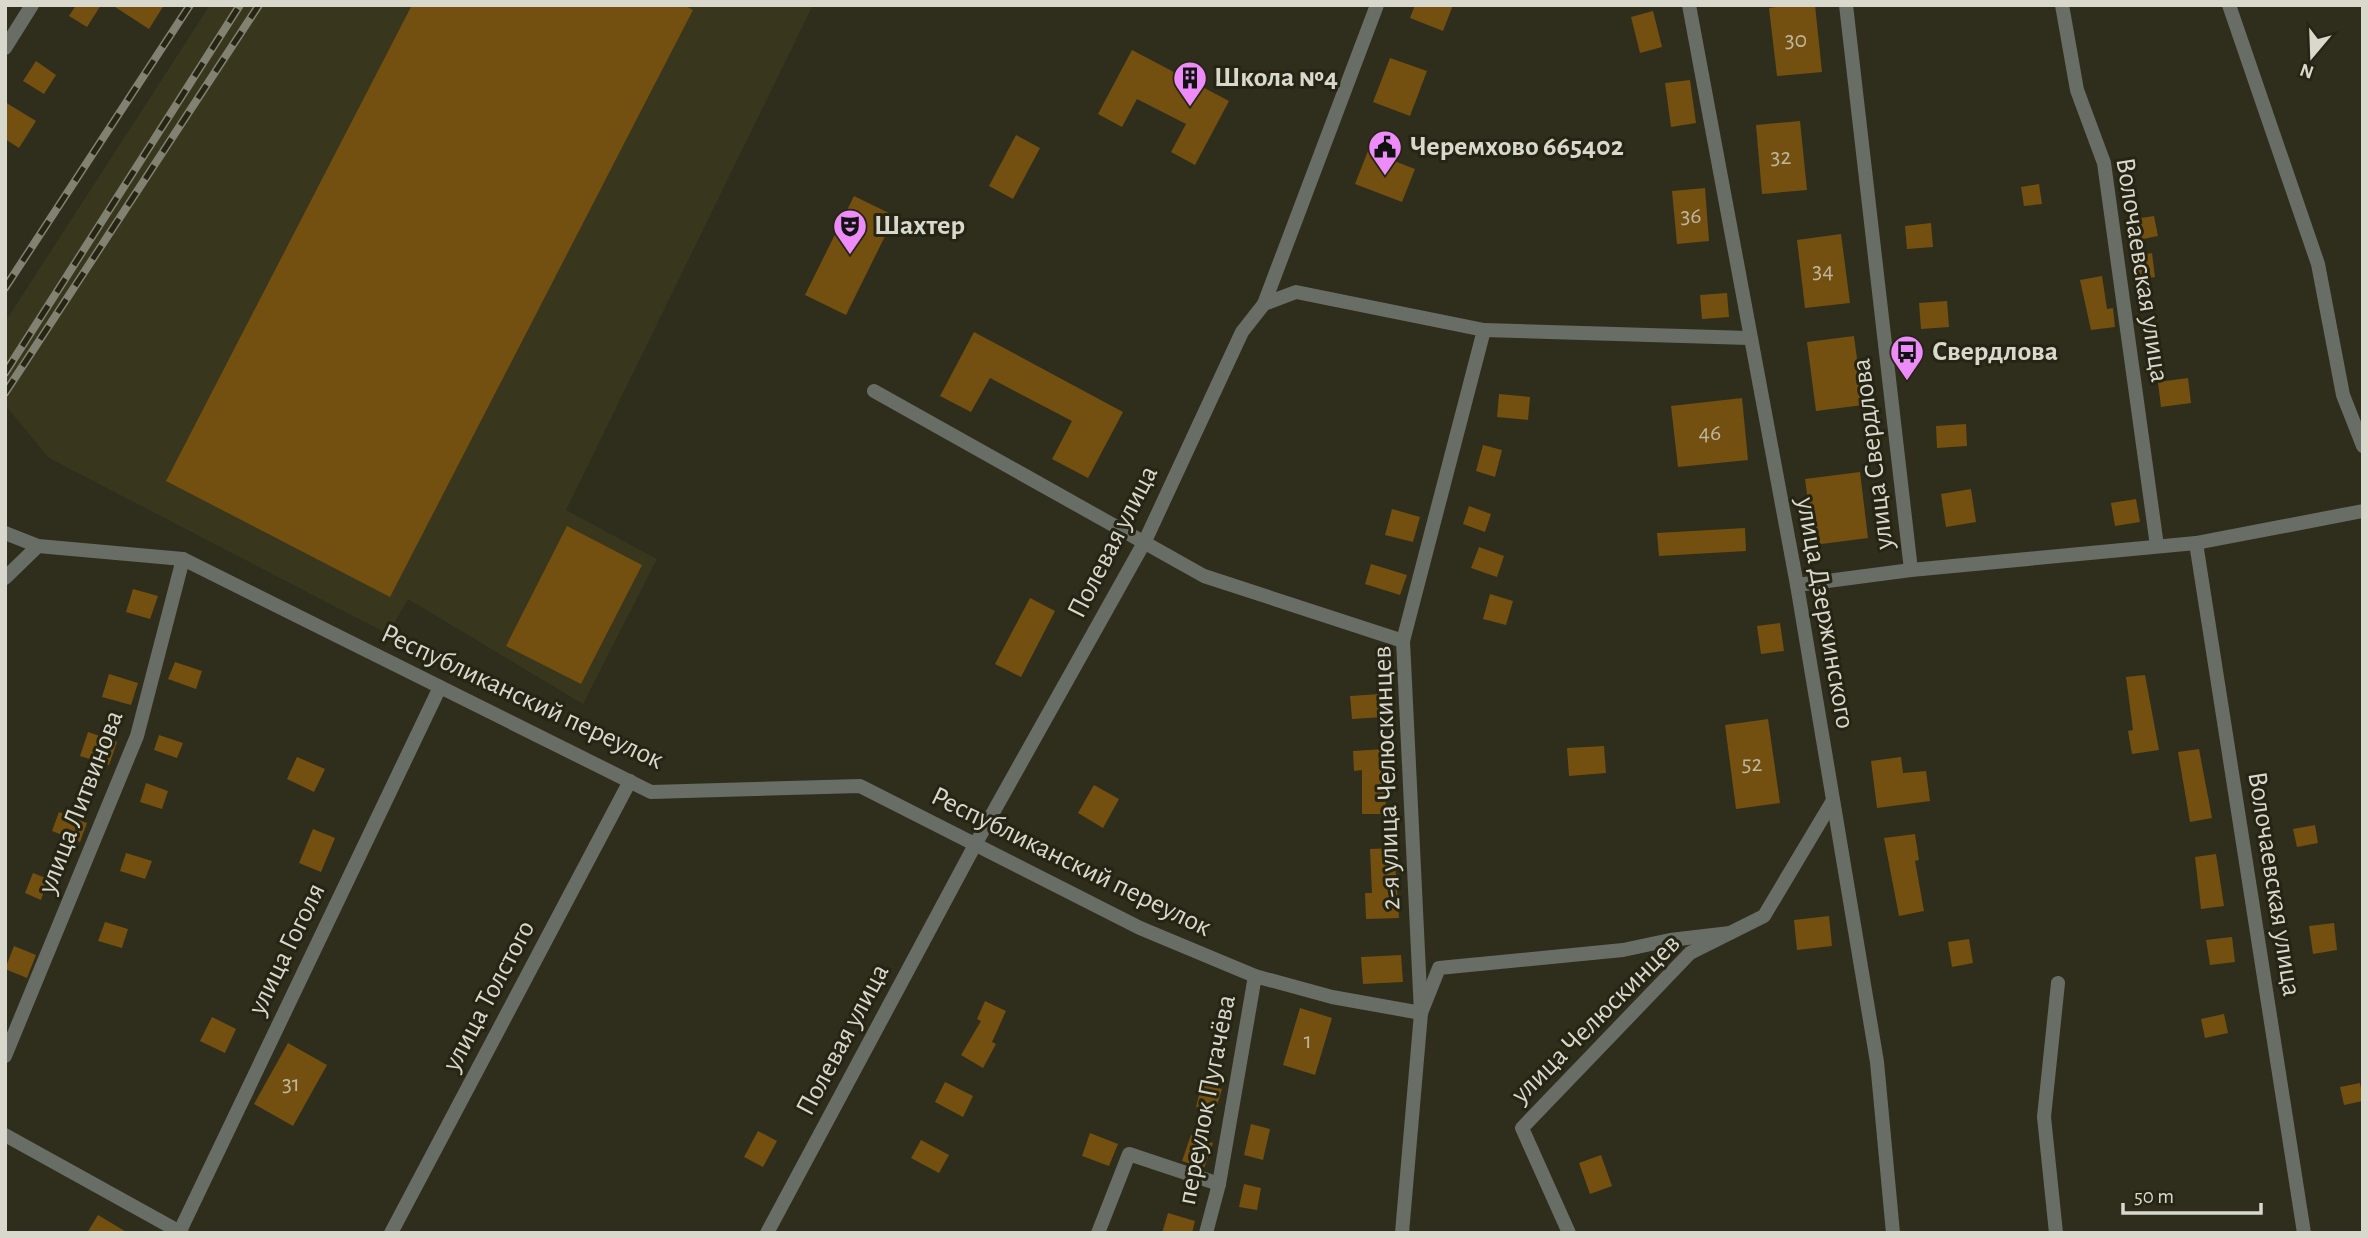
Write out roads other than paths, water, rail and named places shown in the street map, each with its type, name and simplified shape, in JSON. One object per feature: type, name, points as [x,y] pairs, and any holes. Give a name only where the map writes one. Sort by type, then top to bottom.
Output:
[{"type":"street","points":[[5,48],[32,5]]},
{"type":"street","points":[[1264,304],[1377,5]]},
{"type":"street","name":"улица Дзержинского","points":[[1689,5],[1797,585],[1877,1062],[1893,1233]]},
{"type":"street","name":"улица Свердлова","points":[[1846,5],[1911,570],[2196,543],[2363,511]]},
{"type":"street","name":"Волочаевская улица","points":[[2062,5],[2077,90],[2104,163],[2157,546]]},
{"type":"street","points":[[2229,5],[2318,264],[2343,395],[2363,446]]},
{"type":"street","points":[[1264,304],[1296,292],[1484,330],[1749,338]]},
{"type":"street","name":"Полевая улица","points":[[767,1233],[976,843],[1145,541],[1242,332],[1264,304]]},
{"type":"street","name":"2-я улица Челюскинцев","points":[[1402,1233],[1421,1013],[1404,641],[1484,330]]},
{"type":"street","points":[[874,391],[1204,576],[1404,641]]},
{"type":"street","name":"Республиканский переулок","points":[[5,533],[38,546],[183,559],[651,792],[860,786],[1140,928],[1255,976],[1332,997],[1421,1013]]},
{"type":"street","name":"Волочаевская улица","points":[[2196,543],[2304,1233]]},
{"type":"street","points":[[5,578],[38,546]]},
{"type":"street","name":"улица Литвинова","points":[[5,1056],[137,736],[183,559]]},
{"type":"street","points":[[1797,585],[1911,570]]},
{"type":"street","name":"улица Гоголя","points":[[180,1232],[440,687]]},
{"type":"street","name":"улица Толстого","points":[[391,1233],[630,781]]},
{"type":"street","name":"улица Челюскинцев","points":[[1569,1233],[1522,1128],[1690,953],[1764,916],[1832,802]]},
{"type":"street","points":[[1421,1013],[1439,968],[1623,950],[1670,940],[1730,933]]},
{"type":"street","name":"переулок Пугачёва","points":[[1206,1233],[1219,1184],[1255,976]]},
{"type":"street","points":[[2056,1233],[2044,1117],[2058,982]]},
{"type":"street","points":[[5,1135],[180,1232]]},
{"type":"street","points":[[1098,1233],[1129,1154],[1219,1184]]},
{"type":"railway","points":[[5,288],[190,5]]},
{"type":"railway","points":[[5,373],[240,5]]},
{"type":"railway","points":[[5,393],[259,5]]},
{"type":"place","name":"Школа №4","points":[[1190,108]]},
{"type":"place","name":"Черемхово 665402","points":[[1385,177]]},
{"type":"place","name":"Шахтер","points":[[850,256]]},
{"type":"place","name":"Свердлова","points":[[1907,382]]}]
